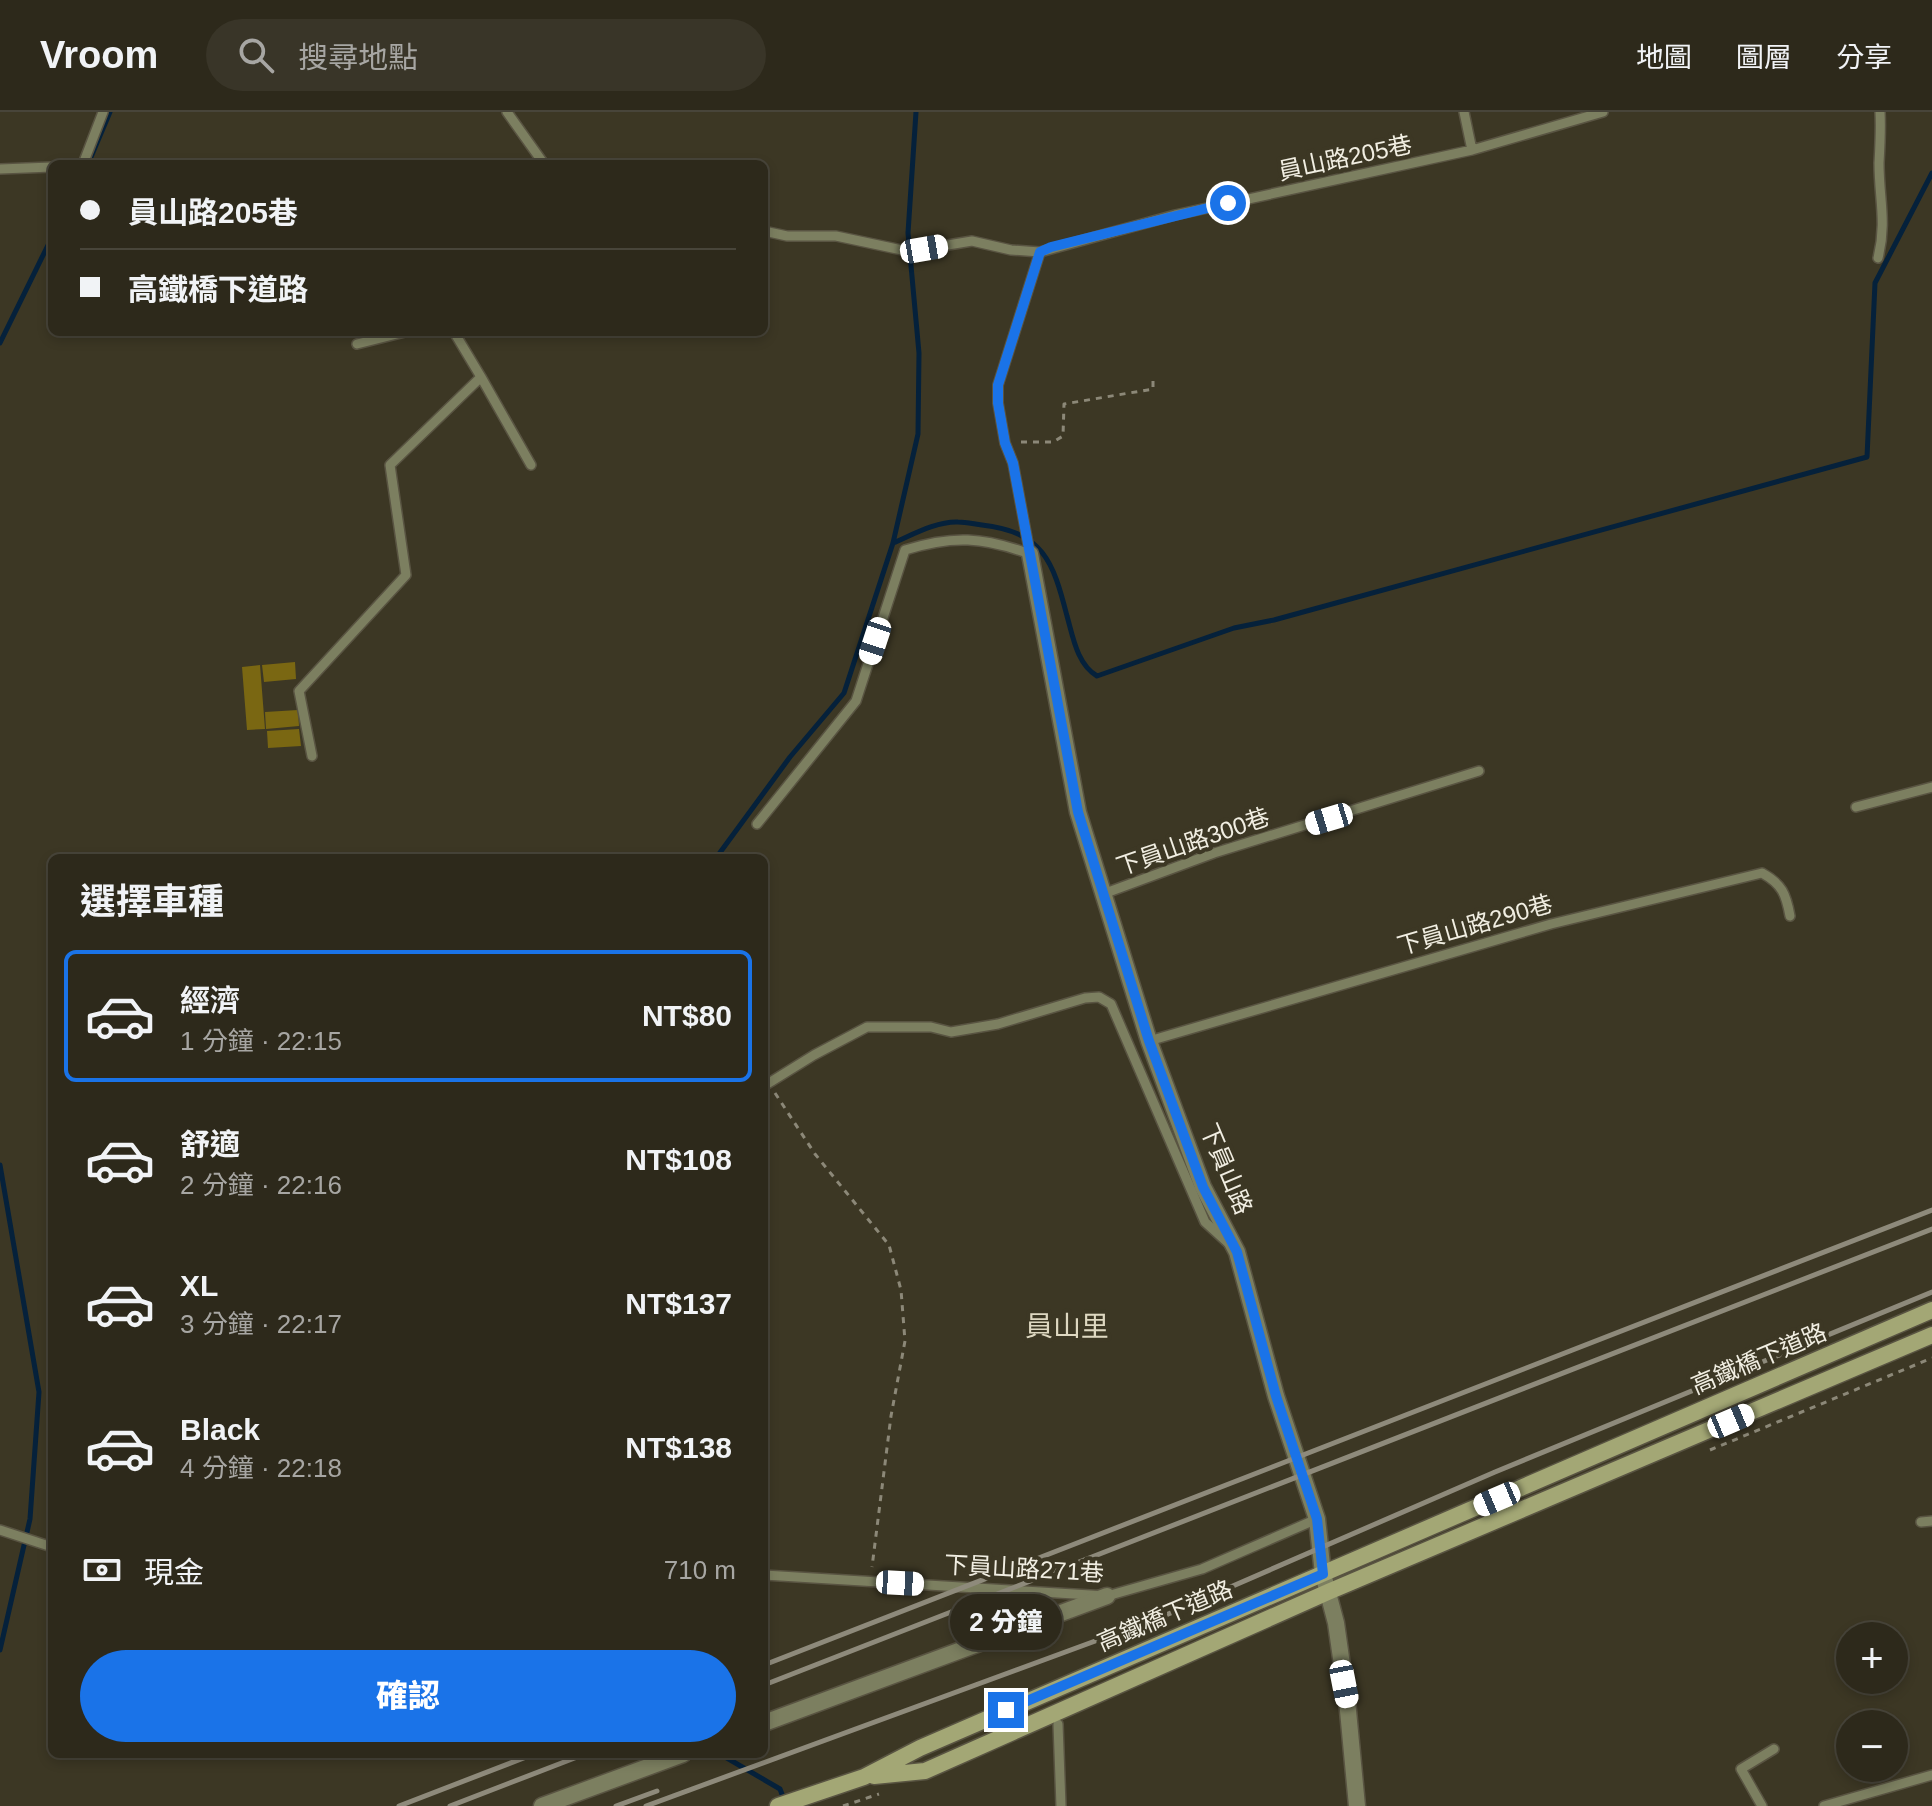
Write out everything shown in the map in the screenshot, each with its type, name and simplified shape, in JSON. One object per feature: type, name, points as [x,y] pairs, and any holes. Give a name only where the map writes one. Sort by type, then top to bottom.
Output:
[{"type":"street","name":"下員山路","points":[[1030,554],[1078,812],[1149,1041],[1203,1187],[1237,1252],[1276,1396],[1317,1519],[1323,1574],[1336,1623],[1347,1700],[1357,1806]]},
{"type":"street","name":"高鐵橋下道路","points":[[864,1777],[920,1748],[1932,1310]]},
{"type":"street","name":"高鐵橋下道路","points":[[864,1777],[925,1771],[1328,1592],[1932,1335]]},
{"type":"street","points":[[768,1722],[1107,1596]]},
{"type":"street","points":[[542,1806],[673,1758]]},
{"type":"street","points":[[778,1806],[864,1777]]},
{"type":"lane","points":[[85,160],[103,112]]},
{"type":"lane","points":[[507,112],[541,160]]},
{"type":"lane","points":[[1464,112],[1472,150]]},
{"type":"lane","name":"員山路205巷","points":[[768,232],[787,236],[836,236],[902,250],[972,241],[1011,250],[1040,252],[1175,215],[1472,150],[1603,112]]},
{"type":"lane","points":[[1878,258],[1884,234],[1879,161],[1882,147],[1880,112]]},
{"type":"lane","points":[[0,169],[48,167]]},
{"type":"lane","points":[[1030,554],[1013,463],[1005,443],[998,385],[1040,252]]},
{"type":"lane","points":[[357,344],[389,336]]},
{"type":"lane","points":[[456,336],[531,465]]},
{"type":"lane","points":[[312,756],[299,691],[406,575],[390,465],[481,377]]},
{"type":"lane","points":[[757,824],[856,701],[905,550],[932,542],[970,538],[1000,543],[1030,554]]},
{"type":"lane","name":"下員山路300巷","points":[[1103,894],[1214,853],[1479,771]]},
{"type":"lane","points":[[1856,807],[1932,787]]},
{"type":"lane","name":"下員山路290巷","points":[[1149,1041],[1551,924],[1762,873],[1777,882],[1786,894],[1790,916]]},
{"type":"lane","points":[[768,1084],[867,1027],[931,1027],[951,1032],[998,1024],[1085,998],[1099,997],[1111,1004],[1205,1222],[1237,1252]]},
{"type":"lane","name":"下員山路271巷","points":[[768,1575],[1107,1596],[1202,1569],[1317,1519]]},
{"type":"lane","points":[[4,1531],[48,1546]]},
{"type":"lane","points":[[1058,1724],[1061,1806]]},
{"type":"lane","points":[[1762,1806],[1741,1769],[1774,1749]]},
{"type":"lane","points":[[1824,1806],[1932,1775]]},
{"type":"path","points":[[1005,443],[1053,442],[1063,436],[1064,404],[1153,389],[1153,375]]},
{"type":"path","points":[[768,1088],[815,1154],[889,1245],[901,1290],[905,1341],[891,1416],[871,1582]]},
{"type":"path","points":[[843,1806],[870,1797]]},
{"type":"building","points":[[295,662],[296,679],[264,682],[262,665]]},
{"type":"building","points":[[260,665],[265,729],[247,730],[242,667]]},
{"type":"building","points":[[298,710],[299,726],[266,729],[265,712]]},
{"type":"building","points":[[299,729],[301,746],[268,748],[267,731]]},
{"type":"waterway","points":[[90,160],[110,112]]},
{"type":"waterway","points":[[719,854],[790,757],[844,693],[893,543],[918,434],[919,353],[908,233],[916,112]]},
{"type":"waterway","points":[[893,543],[950,522],[1003,529],[1032,542],[1050,565],[1080,657],[1097,676],[1234,628],[1274,620],[1867,457],[1875,283],[1932,173]]},
{"type":"waterway","points":[[0,343],[48,245]]},
{"type":"waterway","points":[[0,1165],[39,1392],[30,1519],[0,1650]]},
{"type":"waterway","points":[[727,1758],[780,1789],[785,1802]]},
{"type":"railway","points":[[768,1663],[1932,1210]]},
{"type":"railway","points":[[768,1683],[1932,1229]]},
{"type":"railway","points":[[646,1806],[1166,1615],[1495,1472],[1932,1292]]},
{"type":"railway","points":[[399,1806],[524,1758]]},
{"type":"railway","points":[[450,1806],[575,1758]]},
{"type":"railway","points":[[616,1806],[657,1791]]},
{"type":"district","name":"員山里","points":[[1067,1326]]},
{"type":"route","points":[[1006,1710],[1323,1574],[1317,1519],[1276,1396],[1237,1252],[1203,1187],[1149,1041],[1078,812],[1013,463],[1005,443],[998,403],[1000,371],[1040,252],[1228,203]]}]
